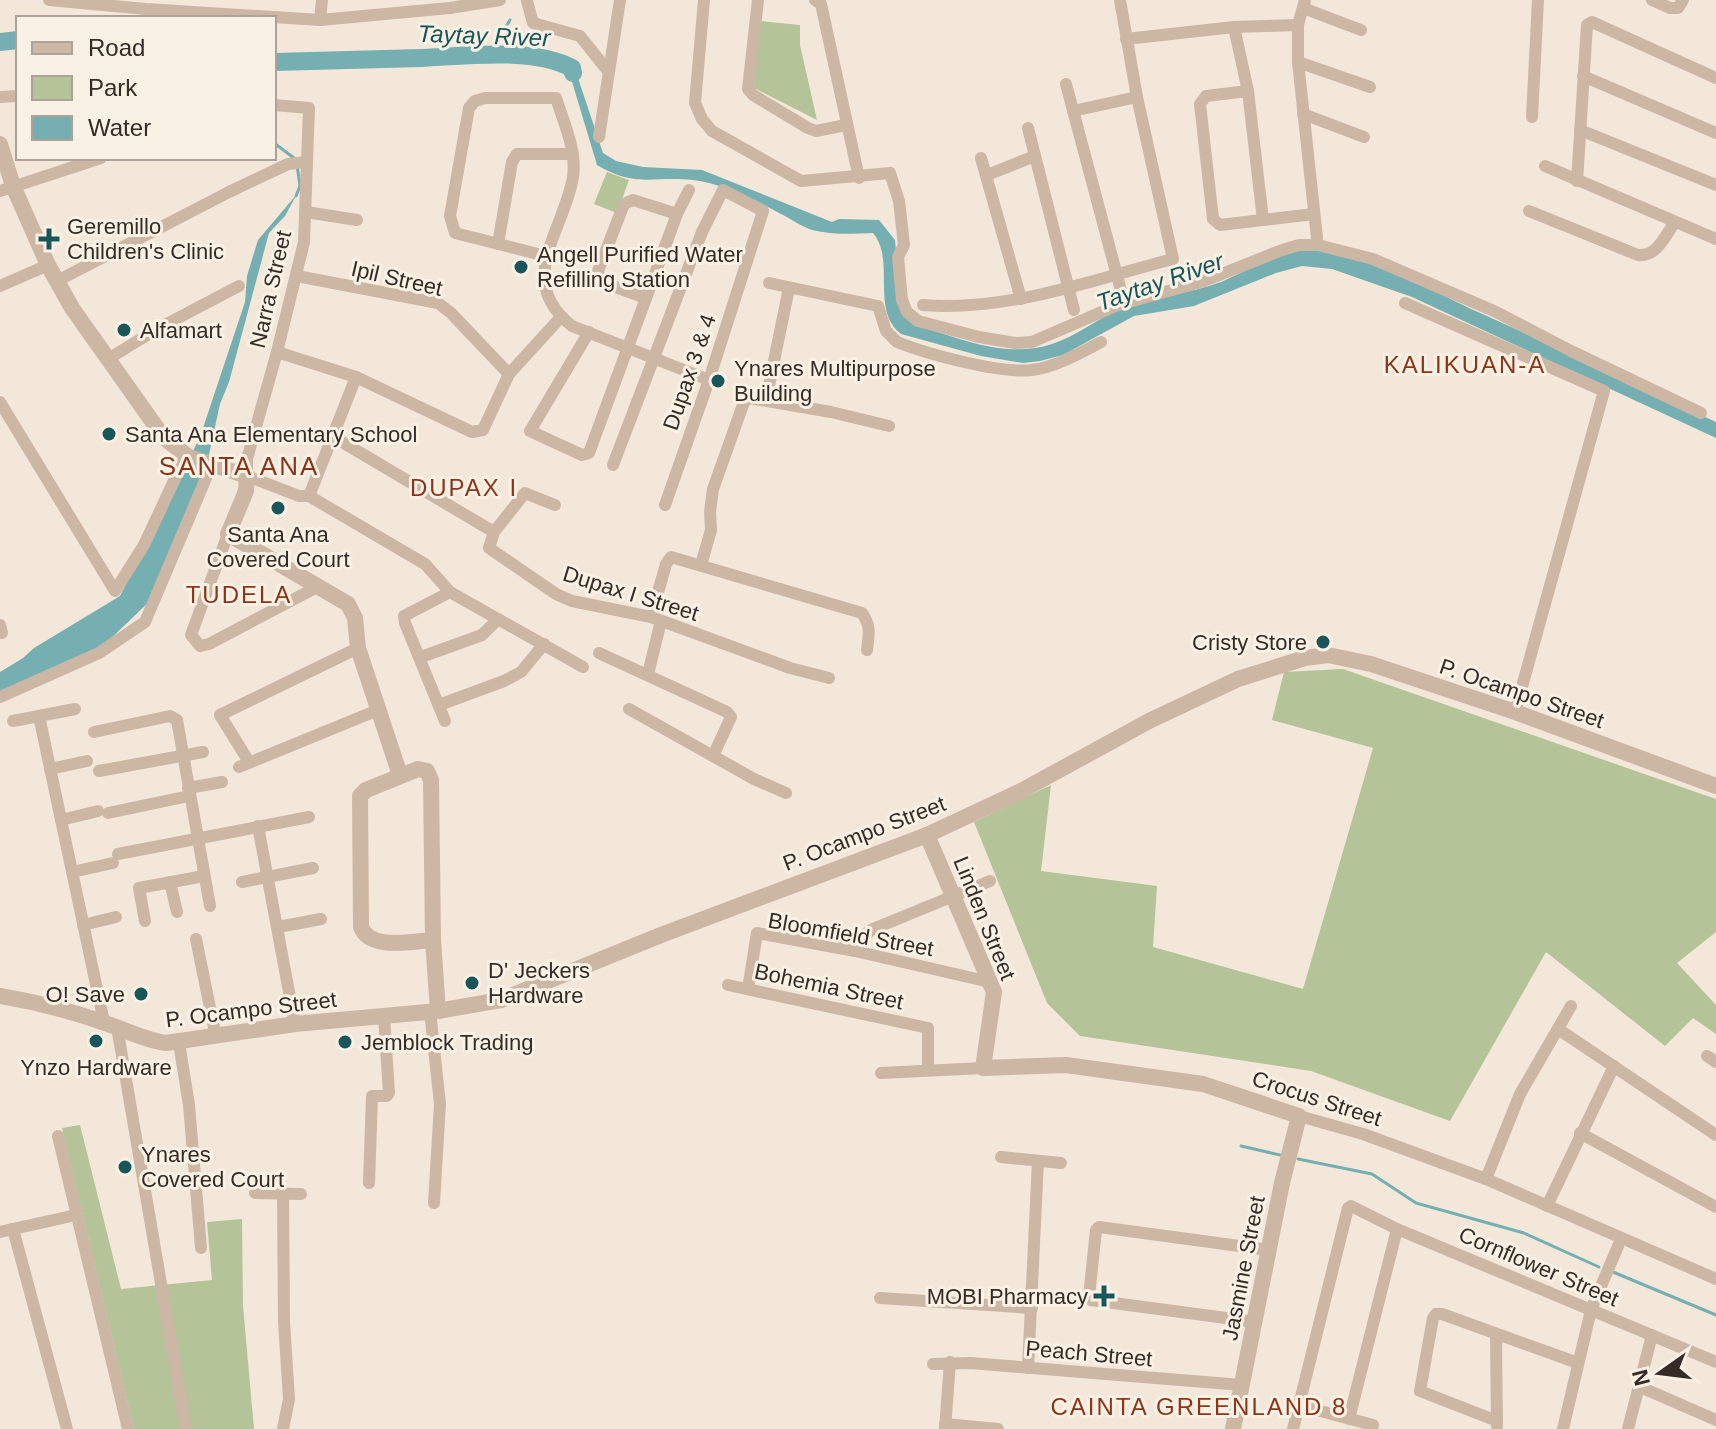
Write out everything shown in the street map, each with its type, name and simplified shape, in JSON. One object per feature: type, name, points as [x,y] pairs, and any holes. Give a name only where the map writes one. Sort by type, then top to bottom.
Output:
[{"type":"street","points":[[49,0],[268,16]]},
{"type":"street","points":[[320,20],[322,0]]},
{"type":"street","points":[[276,17],[320,20],[450,8],[500,0]]},
{"type":"street","points":[[527,0],[533,23],[580,36],[608,71]]},
{"type":"street","points":[[599,137],[620,0]]},
{"type":"street","points":[[704,0],[695,103],[702,119],[712,131],[801,181],[890,173],[899,201],[904,245],[898,257],[902,300],[907,312],[918,321],[979,337],[1015,343],[1032,342],[1118,305],[1204,281],[1282,250],[1299,245],[1318,245],[1373,259],[1494,311],[1701,413]]},
{"type":"street","points":[[758,0],[748,89],[753,95],[816,131],[846,125]]},
{"type":"street","points":[[923,305],[974,306],[1021,299],[1173,259],[1137,97],[1120,0]]},
{"type":"street","points":[[1532,117],[1538,0]]},
{"type":"street","points":[[1652,0],[1670,8],[1678,8],[1683,0]]},
{"type":"street","points":[[818,2],[859,178]]},
{"type":"street","points":[[1317,238],[1298,62],[1298,25],[1304,4],[1361,30]]},
{"type":"street","points":[[1577,181],[1587,25],[1592,22],[1716,78]]},
{"type":"street","points":[[1126,39],[1234,27],[1298,25]]},
{"type":"street","points":[[1234,27],[1248,91],[1263,220]]},
{"type":"street","points":[[1298,62],[1370,87]]},
{"type":"street","points":[[1583,76],[1716,133]]},
{"type":"street","points":[[1066,84],[1123,298]]},
{"type":"street","points":[[1248,91],[1206,96],[1200,104],[1213,219],[1220,225],[1314,214]]},
{"type":"street","points":[[1073,111],[1137,97]]},
{"type":"street","points":[[546,256],[455,233],[451,226],[450,216],[469,108],[475,101],[485,98],[556,98],[573,154],[573,178],[546,256],[544,279],[546,294],[561,317],[572,326],[709,380]]},
{"type":"street","name":"Narra Street","points":[[247,476],[247,459],[304,242],[306,212],[297,162],[309,144],[309,108],[276,105]]},
{"type":"street","points":[[1303,114],[1364,137]]},
{"type":"street","points":[[1028,128],[1074,310]]},
{"type":"street","points":[[1580,130],[1716,185]]},
{"type":"street","points":[[0,144],[7,188],[48,265],[72,308],[164,438],[188,456],[299,496],[309,496],[425,564],[450,592],[583,667]]},
{"type":"street","points":[[498,244],[512,162],[517,154],[573,154]]},
{"type":"street","points":[[987,175],[1035,156]]},
{"type":"street","points":[[981,158],[1021,299]]},
{"type":"street","points":[[7,188],[95,160]]},
{"type":"street","points":[[57,281],[297,162]]},
{"type":"street","points":[[1545,166],[1716,239]]},
{"type":"street","points":[[589,332],[530,431],[582,455],[589,453],[677,214],[689,190]]},
{"type":"street","name":"Dupax 3 & 4","points":[[613,465],[702,232],[723,190],[763,211],[665,505]]},
{"type":"street","points":[[646,298],[604,283],[599,279],[598,271],[624,204],[633,200],[677,214]]},
{"type":"street","points":[[1529,211],[1646,256],[1654,252],[1675,222]]},
{"type":"street","points":[[306,212],[357,220]]},
{"type":"street","points":[[0,286],[48,265]]},
{"type":"street","name":"Ipil Street","points":[[297,276],[438,303],[509,374]]},
{"type":"street","points":[[769,283],[878,306],[886,331],[897,342],[989,366],[1032,370],[1068,359],[1101,342]]},
{"type":"street","points":[[108,359],[239,286]]},
{"type":"street","points":[[766,400],[789,288]]},
{"type":"street","points":[[1405,303],[1604,391],[1515,712]]},
{"type":"street","points":[[277,352],[356,377],[479,433],[509,374],[561,317]]},
{"type":"street","points":[[309,496],[356,377]]},
{"type":"street","points":[[701,565],[711,530],[713,489],[744,402],[749,398],[889,426]]},
{"type":"street","points":[[0,402],[115,591],[144,545],[188,456]]},
{"type":"street","points":[[332,436],[494,532],[525,493],[555,505]]},
{"type":"street","points":[[0,697],[99,653],[145,622],[211,464]]},
{"type":"street","points":[[247,476],[246,491],[191,635],[200,646],[209,644],[319,586]]},
{"type":"street","name":"Dupax I Street","points":[[494,532],[488,545],[491,551],[556,594],[572,601],[656,619],[790,668],[829,678]]},
{"type":"street","points":[[228,534],[348,604],[355,618],[358,648],[400,775]]},
{"type":"street","points":[[648,674],[666,564],[671,557],[862,613],[870,632],[867,650]]},
{"type":"street","points":[[445,721],[404,616],[450,592]]},
{"type":"street","points":[[421,657],[482,635],[498,619]]},
{"type":"street","points":[[439,705],[521,672],[544,644]]},
{"type":"street","points":[[358,648],[220,715],[244,765],[378,710]]},
{"type":"street","points":[[599,653],[727,712],[731,717],[713,756]]},
{"type":"street","name":"P. Ocampo Street","points":[[0,996],[38,1002],[153,1041],[179,1043],[295,1024],[434,1011],[501,1000],[661,935],[927,835],[1021,791],[1149,721],[1238,679],[1305,658],[1328,655],[1347,658],[1515,712],[1716,786]]},
{"type":"street","points":[[13,721],[75,709]]},
{"type":"street","points":[[629,709],[786,793]]},
{"type":"street","points":[[39,716],[83,925],[110,1024],[186,1429]]},
{"type":"street","points":[[94,732],[174,717],[210,906]]},
{"type":"street","points":[[99,771],[203,752]]},
{"type":"street","points":[[50,769],[87,761]]},
{"type":"street","points":[[433,940],[375,942],[364,934],[361,927],[360,796],[366,790],[418,769],[424,769],[430,775],[433,940],[434,1011],[440,1104],[434,1203]]},
{"type":"street","points":[[61,820],[222,782]]},
{"type":"street","points":[[72,872],[197,837],[309,817]]},
{"type":"street","points":[[258,826],[295,1024]]},
{"type":"street","name":"Linden Street","points":[[927,835],[994,992],[983,1068]]},
{"type":"street","points":[[242,882],[313,868]]},
{"type":"street","points":[[145,921],[139,888],[204,876]]},
{"type":"street","points":[[855,951],[863,936],[873,929],[990,881]]},
{"type":"street","points":[[170,882],[177,912]]},
{"type":"street","points":[[83,925],[116,917]]},
{"type":"street","points":[[278,927],[321,919]]},
{"type":"street","name":"Bloomfield Street","points":[[748,989],[757,933],[855,951],[990,982]]},
{"type":"street","points":[[196,939],[216,1037]]},
{"type":"street","name":"Bohemia Street","points":[[728,985],[928,1028],[928,1070]]},
{"type":"street","points":[[1486,1179],[1520,1094],[1571,1006]]},
{"type":"street","points":[[369,1183],[372,1096],[387,1096],[389,1093],[384,1016]]},
{"type":"street","points":[[1558,1029],[1716,1135]]},
{"type":"street","points":[[179,1043],[189,1105],[201,1248]]},
{"type":"street","name":"Crocus Street","points":[[881,1073],[1066,1065],[1203,1084],[1363,1134],[1486,1179],[1716,1279]]},
{"type":"street","points":[[1547,1206],[1614,1066]]},
{"type":"street","name":"Jasmine Street","points":[[1233,1429],[1282,1183],[1299,1116]]},
{"type":"street","points":[[1580,1133],[1716,1207]]},
{"type":"street","points":[[58,1136],[128,1429]]},
{"type":"street","points":[[1001,1157],[1061,1163]]},
{"type":"street","points":[[1028,1368],[1038,1161]]},
{"type":"street","points":[[255,1193],[301,1194]]},
{"type":"street","points":[[283,1194],[284,1322],[289,1399],[283,1429]]},
{"type":"street","name":"Cornflower Street","points":[[1298,1405],[1348,1208],[1356,1207],[1397,1229],[1716,1362]]},
{"type":"street","points":[[67,1429],[7,1230],[76,1215]]},
{"type":"street","points":[[1256,1322],[1091,1300],[1096,1230],[1099,1227],[1269,1250]]},
{"type":"street","points":[[1349,1419],[1397,1229]]},
{"type":"street","points":[[1563,1429],[1591,1310],[1621,1239]]},
{"type":"street","points":[[880,1298],[1032,1308]]},
{"type":"street","points":[[1496,1335],[1497,1425],[1420,1391],[1436,1314],[1578,1363]]},
{"type":"street","points":[[1628,1429],[1652,1335]]},
{"type":"street","points":[[950,1362],[945,1427],[998,1429]]},
{"type":"street","name":"Peach Street","points":[[933,1364],[950,1362],[1242,1385]]},
{"type":"street","points":[[1638,1386],[1716,1420]]},
{"type":"street","points":[[1293,1429],[1298,1405],[1373,1425]]},
{"type":"green space","points":[[759,21],[800,25],[800,45],[817,120],[754,88]]},
{"type":"green space","points":[[607,172],[629,180],[617,213],[594,204]]},
{"type":"green space","points":[[1343,669],[1716,799],[1716,932],[1677,963],[1716,1005],[1716,1034],[1693,1018],[1665,1046],[1546,952],[1450,1121],[1311,1071],[1080,1036],[1047,1003],[974,822],[1051,785],[1041,871],[1157,886],[1153,947],[1303,989],[1373,748],[1272,720],[1284,672]]},
{"type":"green space","points":[[80,1125],[121,1289],[212,1280],[207,1222],[242,1219],[243,1306],[254,1429],[134,1429],[62,1128]]},
{"type":"water","points":[[557,60],[575,69],[603,153],[616,161],[643,167],[702,170],[832,222],[839,219],[879,220],[895,240],[899,287],[917,325],[950,336],[1001,348],[1035,348],[1061,341],[1134,304],[1209,286],[1288,253],[1330,250],[1392,271],[1716,422],[1716,438],[1412,297],[1332,269],[1302,266],[1276,273],[1194,306],[1134,316],[1063,355],[1040,361],[1023,363],[981,356],[901,334],[887,312],[883,257],[873,233],[812,230],[748,197],[714,184],[679,179],[634,179],[597,165],[570,75]]},
{"type":"water","points":[[297,194],[285,216],[269,233],[229,382],[220,404],[205,473],[151,600],[103,646],[0,695],[0,672],[120,596],[200,437],[245,302],[247,276],[258,240]]},
{"type":"waterway","points":[[506,56],[503,32],[510,20]]},
{"type":"waterway","name":"Taytay River","points":[[0,42],[16,40]]},
{"type":"waterway","name":"Taytay River","points":[[276,62],[519,55],[556,61],[572,68],[573,73]]},
{"type":"waterway","points":[[276,144],[294,158]]},
{"type":"waterway","points":[[296,196],[300,186],[297,165]]},
{"type":"waterway","points":[[1241,1146],[1280,1155]]},
{"type":"waterway","points":[[1298,1159],[1372,1174],[1416,1203],[1524,1233],[1599,1267]]},
{"type":"waterway","points":[[1613,1272],[1716,1315]]},
{"type":"place","name":"Geremillo Children's Clinic","points":[[49,239]]},
{"type":"place","name":"Angell Purified Water Refilling Station","points":[[521,267]]},
{"type":"place","name":"Alfamart","points":[[124,330]]},
{"type":"place","name":"Ynares Multipurpose Building","points":[[718,381]]},
{"type":"place","name":"Santa Ana Elementary School","points":[[109,434]]},
{"type":"place","name":"Santa Ana Covered Court","points":[[278,508]]},
{"type":"place","name":"Cristy Store","points":[[1323,642]]},
{"type":"place","name":"D' Jeckers Hardware","points":[[472,983]]},
{"type":"place","name":"O! Save","points":[[141,994]]},
{"type":"place","name":"Ynzo Hardware","points":[[96,1041]]},
{"type":"place","name":"Jemblock Trading","points":[[345,1042]]},
{"type":"place","name":"Ynares Covered Court","points":[[125,1167]]},
{"type":"place","name":"MOBI Pharmacy","points":[[1104,1296]]},
{"type":"district","name":"KALIKUAN-A","points":[[1465,365]]},
{"type":"district","name":"SANTA ANA","points":[[239,466]]},
{"type":"district","name":"DUPAX I","points":[[464,488]]},
{"type":"district","name":"TUDELA","points":[[239,595]]},
{"type":"district","name":"CAINTA GREENLAND 8","points":[[1199,1407]]}]
